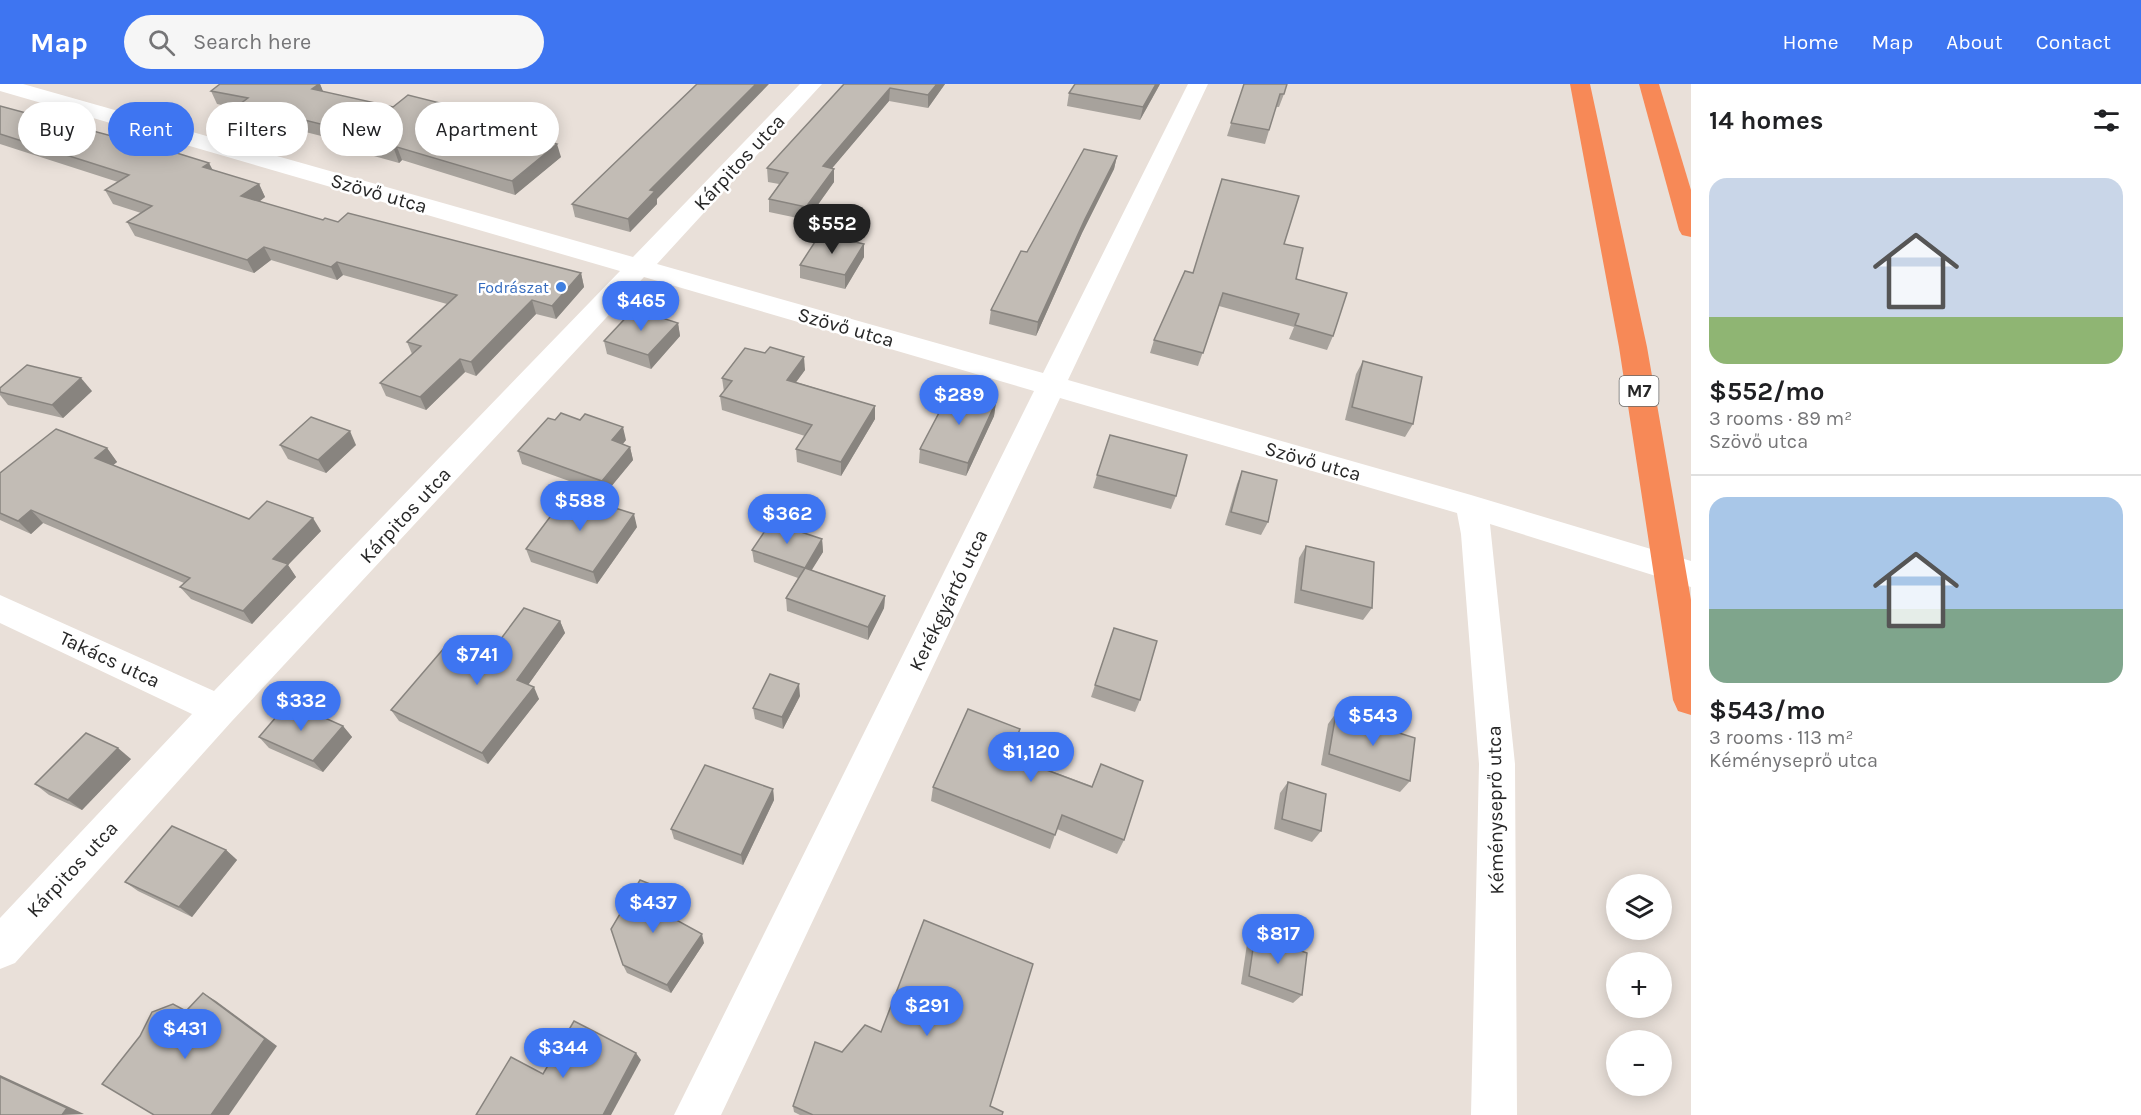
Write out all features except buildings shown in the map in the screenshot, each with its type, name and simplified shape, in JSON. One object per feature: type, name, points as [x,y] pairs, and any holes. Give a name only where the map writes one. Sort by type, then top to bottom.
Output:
[{"type":"highway","name":"M7","points":[[1580,84],[1633,347],[1691,700]]},
{"type":"highway","points":[[1649,84],[1691,230]]},
{"type":"street","name":"Kárpitos utca","points":[[0,948],[219,711],[812,84]]},
{"type":"street","name":"Kerékgyártó utca","points":[[697,1115],[1198,84]]},
{"type":"street","name":"Szövő utca","points":[[3,96],[41,89],[640,267],[1471,506],[1691,574]]},
{"type":"street","name":"Kéményseprő utca","points":[[1471,506],[1477,534],[1497,764],[1494,1115]]},
{"type":"street","name":"Takács utca","points":[[0,608],[219,711]]},
{"type":"place","name":"Fodrászat","points":[[561,287]]}]
